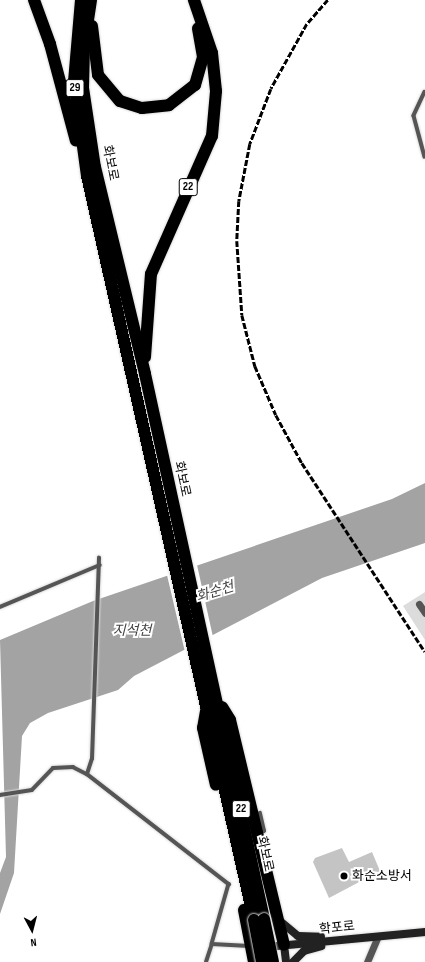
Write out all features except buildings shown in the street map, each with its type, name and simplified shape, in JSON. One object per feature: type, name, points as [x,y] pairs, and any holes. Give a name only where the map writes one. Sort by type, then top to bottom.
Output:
[{"type":"highway","name":"22","points":[[34,0],[91,172]]},
{"type":"highway","points":[[87,2],[98,76],[120,101],[142,108],[169,105],[195,85],[203,57],[189,0]]},
{"type":"highway","name":"22","points":[[145,374],[151,274],[212,136],[216,92],[212,53],[194,0]]},
{"type":"highway","name":"화보로","points":[[87,2],[83,88],[91,172],[212,701],[259,920],[273,962]]},
{"type":"highway","name":"화보로","points":[[91,172],[145,374],[174,535]]},
{"type":"highway","points":[[254,962],[252,946],[203,728],[212,701],[230,720],[284,945]]},
{"type":"highway","name":"화보로","points":[[259,920],[262,962]]},
{"type":"street","points":[[419,604],[425,613]]},
{"type":"street","points":[[277,914],[284,927],[298,936],[354,938]]},
{"type":"street","name":"학포로","points":[[252,946],[284,945],[425,932]]},
{"type":"street","points":[[367,962],[378,936]]},
{"type":"street","points":[[293,962],[312,948],[354,938]]},
{"type":"street","points":[[284,945],[286,962]]},
{"type":"lane","points":[[425,92],[414,116],[425,157]]},
{"type":"lane","points":[[87,774],[92,746],[100,579],[99,558]]},
{"type":"lane","points":[[0,606],[100,565]]},
{"type":"lane","points":[[0,795],[20,794],[32,790],[53,768],[73,768],[87,774],[229,884],[206,962]]},
{"type":"lane","points":[[258,832],[264,831],[260,813]]},
{"type":"lane","points":[[212,944],[252,946]]},
{"type":"shaded area","points":[[425,592],[425,640],[403,606]]},
{"type":"water","name":"지석천","points":[[425,483],[425,543],[322,578],[134,676],[118,690],[48,713],[30,723],[22,736],[14,873],[0,914],[0,873],[6,857],[0,640],[93,601],[392,499]]},
{"type":"pier","points":[[197,565],[213,637],[185,652],[167,575]]},
{"type":"railway","points":[[328,0],[307,24],[271,89],[250,144],[239,201],[237,241],[242,315],[255,366],[276,415],[302,463],[425,652]]},
{"type":"place","name":"화순소방서","points":[[344,876]]},
{"type":"water label","name":"화순천","points":[[215,592]]}]
